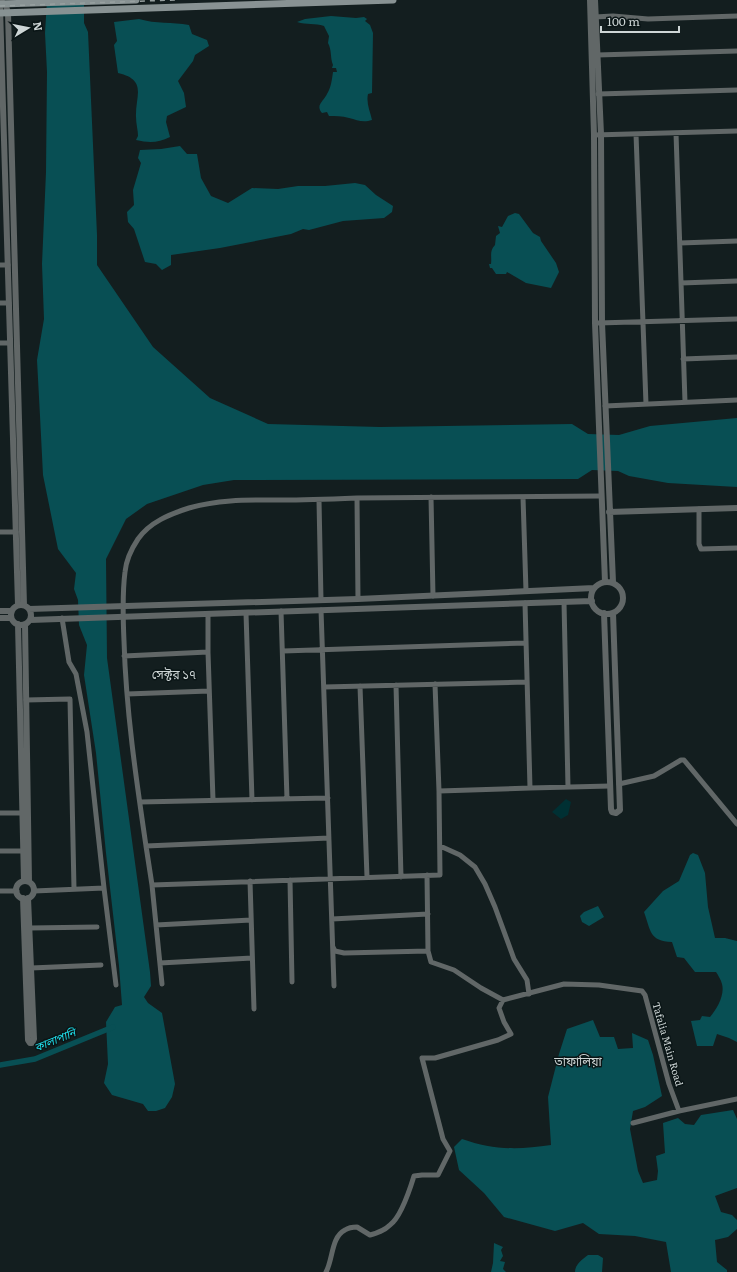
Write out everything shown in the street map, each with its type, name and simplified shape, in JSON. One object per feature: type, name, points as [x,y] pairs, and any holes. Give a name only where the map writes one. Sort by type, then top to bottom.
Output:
[{"type":"main road","points":[[2,3],[136,0]]},
{"type":"main road","points":[[3,13],[392,0]]},
{"type":"street","points":[[590,0],[597,135],[603,352],[613,582]]},
{"type":"street","points":[[595,0],[598,94],[595,324],[605,582]]},
{"type":"street","points":[[96,10],[97,1]]},
{"type":"street","points":[[2,3],[24,606]]},
{"type":"street","points":[[3,13],[0,40],[16,532],[24,606],[31,614],[24,623],[23,851],[26,881],[33,886],[34,891]]},
{"type":"street","points":[[595,17],[613,16],[648,19],[737,16]]},
{"type":"street","points":[[597,55],[737,51]]},
{"type":"street","points":[[598,94],[737,90]]},
{"type":"street","points":[[597,135],[737,131]]},
{"type":"street","points":[[676,133],[685,402]]},
{"type":"street","points":[[636,134],[646,404]]},
{"type":"street","points":[[680,243],[737,241]]},
{"type":"street","points":[[0,265],[8,265]]},
{"type":"street","points":[[681,283],[737,280]]},
{"type":"street","points":[[0,303],[9,302]]},
{"type":"street","points":[[595,324],[737,319]]},
{"type":"street","points":[[0,343],[10,343]]},
{"type":"street","points":[[596,352],[603,352]]},
{"type":"street","points":[[683,359],[737,358]]},
{"type":"street","points":[[605,406],[737,400]]},
{"type":"street","points":[[162,984],[152,885],[127,694],[122,616],[125,572],[129,557],[142,534],[156,522],[190,508],[218,501],[431,497],[602,496]]},
{"type":"street","points":[[431,497],[433,596]]},
{"type":"street","points":[[523,497],[526,591]]},
{"type":"street","points":[[357,498],[358,599]]},
{"type":"street","points":[[319,500],[321,600]]},
{"type":"street","points":[[609,512],[737,508]]},
{"type":"street","points":[[699,509],[699,544],[701,549],[737,548]]},
{"type":"street","points":[[0,532],[16,532]]},
{"type":"street","points":[[605,582],[613,582],[621,589],[623,599],[619,608],[613,613],[604,614],[596,609],[592,601],[592,593],[594,588],[605,582]]},
{"type":"street","points":[[0,611],[12,611],[24,606],[62,609],[358,599],[594,588]]},
{"type":"street","points":[[0,618],[11,618],[24,623],[62,618],[592,601]]},
{"type":"street","points":[[564,602],[568,787]]},
{"type":"street","points":[[525,603],[530,788]]},
{"type":"street","points":[[321,610],[334,986]]},
{"type":"street","points":[[11,618],[12,611]]},
{"type":"street","points":[[281,611],[287,799]]},
{"type":"street","points":[[246,613],[252,800]]},
{"type":"street","points":[[604,614],[611,809],[612,812],[616,813],[620,810],[613,613]]},
{"type":"street","points":[[208,614],[213,800]]},
{"type":"street","points":[[62,618],[69,662],[76,674],[87,732],[116,985]]},
{"type":"street","points":[[24,623],[26,700],[26,881]]},
{"type":"street","points":[[283,651],[526,643]]},
{"type":"street","points":[[124,656],[208,652]]},
{"type":"street","points":[[324,687],[526,682]]},
{"type":"street","points":[[152,885],[440,875],[435,684]]},
{"type":"street","points":[[396,685],[401,876]]},
{"type":"street","points":[[360,686],[366,877]]},
{"type":"street","points":[[127,694],[209,691]]},
{"type":"street","points":[[26,700],[70,699],[74,889]]},
{"type":"street","points":[[619,784],[654,776],[681,760],[684,760],[737,824]]},
{"type":"street","points":[[439,791],[610,786]]},
{"type":"street","points":[[140,802],[328,798]]},
{"type":"street","points":[[0,813],[22,813]]},
{"type":"street","points":[[146,846],[329,838]]},
{"type":"street","points":[[440,846],[460,855],[475,868],[485,884],[514,959],[527,980],[529,994]]},
{"type":"street","points":[[0,851],[23,851]]},
{"type":"street","points":[[326,1272],[333,1248],[339,1236],[345,1230],[357,1226],[370,1235],[382,1231],[392,1225],[401,1209],[414,1176],[438,1175],[450,1151],[443,1139],[422,1058],[435,1058],[498,1040],[511,1034],[504,1022],[499,1008],[503,1000],[481,988],[454,970],[431,962],[428,951],[427,875]]},
{"type":"street","points":[[290,880],[292,982]]},
{"type":"street","points":[[17,891],[19,884],[26,881]]},
{"type":"street","points":[[250,881],[254,1009]]},
{"type":"street","points":[[34,891],[104,888]]},
{"type":"street","points":[[0,891],[17,891]]},
{"type":"street","points":[[17,891],[19,895],[26,898],[32,895],[34,891]]},
{"type":"street","points":[[26,898],[30,928],[31,1039],[26,898]]},
{"type":"street","points":[[332,919],[428,914]]},
{"type":"street","points":[[156,925],[251,920]]},
{"type":"street","points":[[30,928],[97,927]]},
{"type":"street","points":[[333,947],[335,951],[344,953],[428,951]]},
{"type":"street","points":[[160,963],[252,958]]},
{"type":"street","points":[[31,968],[100,965]]},
{"type":"street","name":"Tafalia Main Road","points":[[503,1000],[559,985],[569,984],[599,985],[644,992],[669,1084],[679,1111]]},
{"type":"street","points":[[633,1123],[679,1111],[737,1099]]},
{"type":"shaded area","points":[[47,0],[84,0],[84,23],[88,32],[97,265],[153,347],[210,398],[268,424],[380,427],[572,424],[588,434],[619,435],[650,426],[737,418],[737,487],[668,483],[629,476],[618,471],[592,470],[578,479],[234,480],[203,485],[147,504],[126,519],[106,559],[107,658],[150,972],[151,986],[144,997],[148,1003],[162,1013],[175,1084],[172,1097],[165,1108],[156,1111],[148,1111],[143,1104],[112,1095],[104,1083],[108,1064],[106,1022],[115,1007],[122,1005],[96,753],[84,675],[87,645],[79,625],[78,600],[74,589],[76,573],[58,549],[43,475],[37,360],[44,319],[42,264],[46,172],[47,72],[45,33]]},
{"type":"shaded area","points":[[331,16],[356,18],[364,17],[367,19],[365,21],[370,25],[373,33],[372,93],[368,94],[368,107],[372,120],[363,121],[329,116],[327,112],[322,113],[319,108],[329,89],[333,72],[337,72],[336,68],[332,68],[333,65],[328,43],[329,36],[324,26],[297,22],[305,19]]},
{"type":"shaded area","points":[[139,19],[152,22],[189,25],[192,34],[207,40],[209,46],[195,55],[193,61],[178,81],[184,93],[186,107],[167,116],[166,122],[170,137],[149,142],[136,140],[138,136],[136,117],[138,96],[137,84],[127,76],[118,73],[114,45],[117,41],[114,22]]},
{"type":"shaded area","points":[[180,146],[187,154],[197,154],[201,178],[211,196],[228,203],[252,188],[278,189],[298,186],[325,186],[355,183],[365,185],[376,195],[393,206],[392,212],[384,218],[343,221],[309,230],[303,229],[291,234],[220,248],[171,255],[171,265],[162,270],[156,264],[145,262],[134,229],[128,222],[127,212],[134,205],[133,190],[141,163],[138,158],[140,150]]},
{"type":"shaded area","points":[[515,213],[519,214],[533,233],[540,237],[541,241],[556,263],[559,272],[551,288],[526,283],[507,272],[506,274],[496,274],[492,268],[490,268],[489,264],[491,264],[491,254],[495,245],[496,236],[500,233],[498,226],[502,227],[508,216]]},
{"type":"shaded area","points":[[566,799],[571,802],[568,815],[561,819],[552,812]]},
{"type":"shaded area","points":[[693,853],[698,855],[705,873],[708,907],[715,938],[725,938],[737,941],[737,1042],[717,1034],[713,1046],[697,1046],[691,1021],[700,1020],[702,1016],[710,1017],[713,1014],[718,1006],[722,993],[723,988],[721,981],[716,972],[695,972],[684,958],[677,957],[672,942],[659,940],[652,934],[644,912],[663,891],[679,881],[690,855]]},
{"type":"shaded area","points":[[598,906],[604,917],[589,926],[582,922],[580,916],[584,912]]},
{"type":"shaded area","points":[[593,1020],[600,1037],[614,1037],[618,1049],[633,1048],[632,1033],[648,1040],[653,1055],[662,1096],[645,1107],[633,1111],[630,1129],[638,1171],[643,1183],[657,1180],[658,1171],[656,1156],[665,1153],[663,1123],[678,1118],[685,1124],[694,1125],[701,1115],[733,1110],[737,1119],[737,1188],[715,1196],[721,1212],[732,1215],[737,1220],[737,1229],[728,1237],[715,1240],[717,1262],[727,1270],[727,1272],[671,1272],[666,1242],[635,1236],[599,1234],[583,1223],[555,1231],[504,1217],[484,1193],[459,1170],[454,1147],[462,1139],[473,1143],[506,1148],[528,1148],[551,1145],[548,1097],[567,1029]]},
{"type":"shaded area","points":[[494,1243],[503,1247],[501,1250],[503,1256],[500,1261],[505,1262],[503,1269],[506,1272],[491,1272]]},
{"type":"shaded area","points":[[588,1255],[598,1255],[603,1258],[602,1272],[575,1272],[578,1264]]},
{"type":"waterway","name":"কালাপানি","points":[[0,1065],[35,1059],[113,1027]]},
{"type":"railway","points":[[0,6],[175,0]]},
{"type":"district","name":"সেক্টর ১৭","points":[[174,675]]},
{"type":"district","name":"তাফালিয়া","points":[[578,1062]]}]
